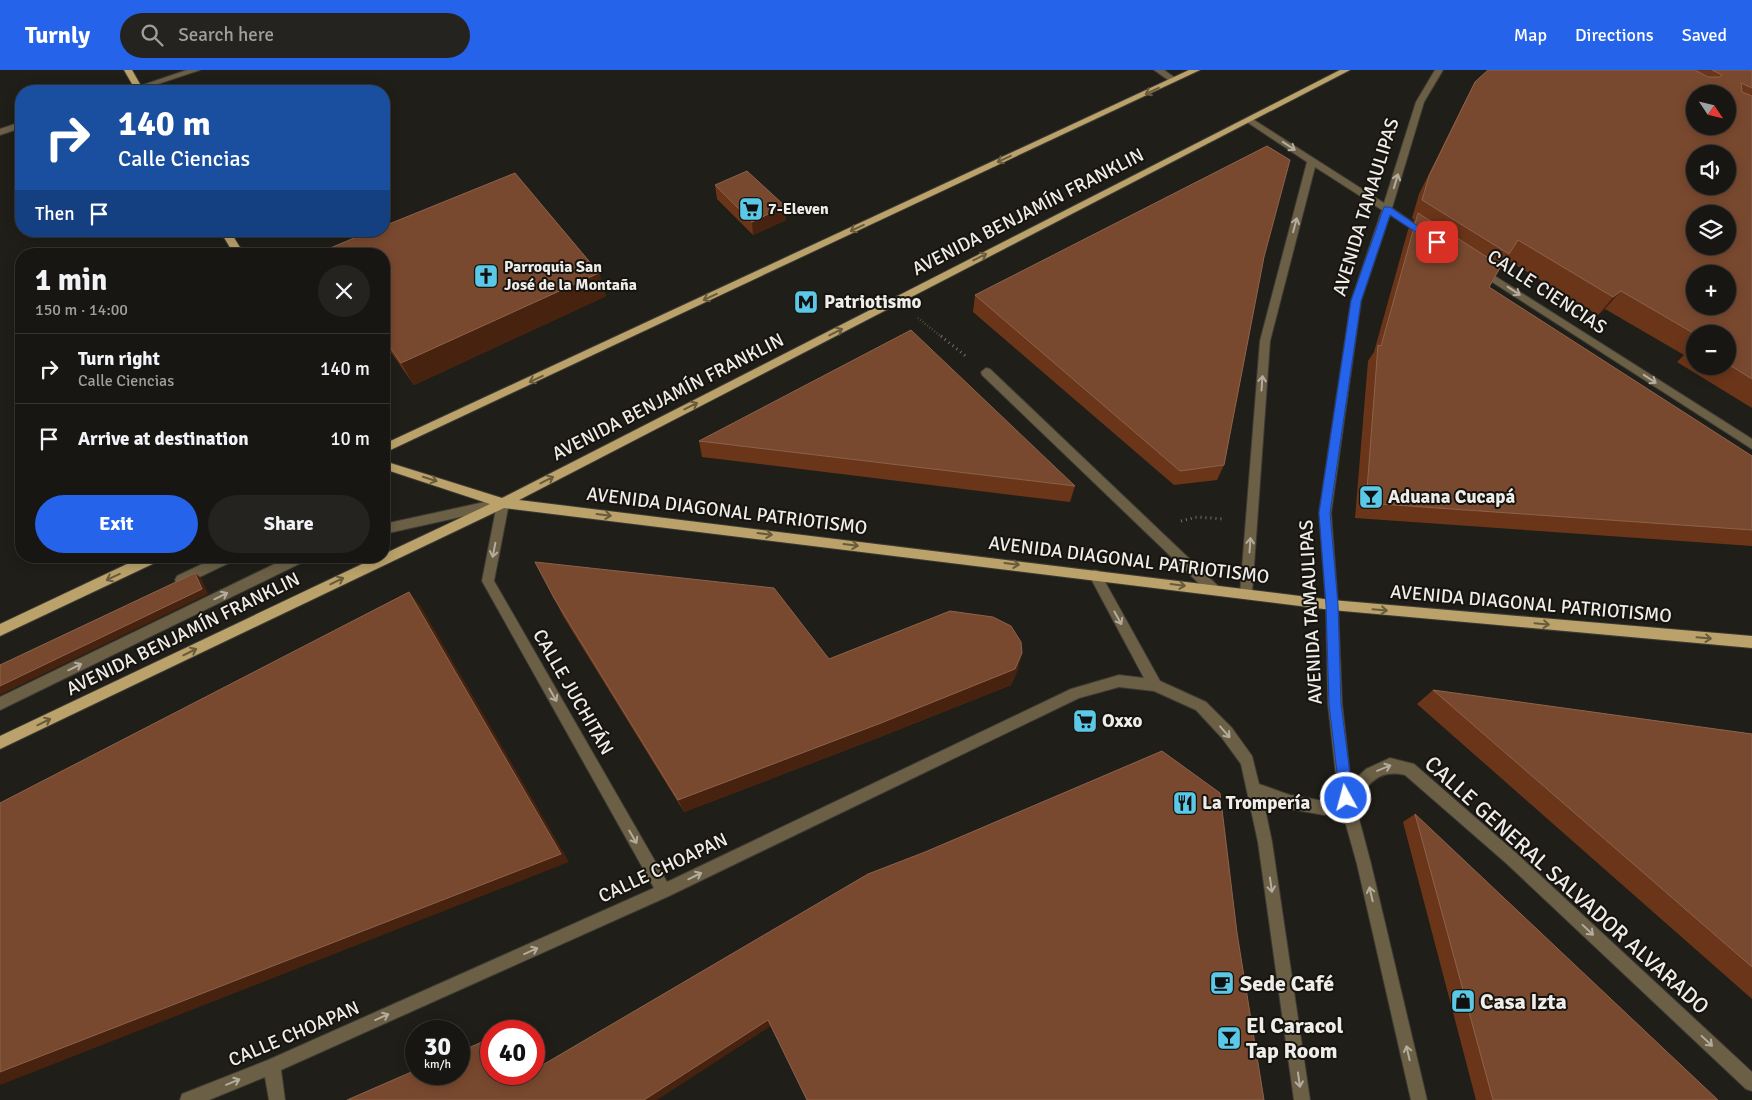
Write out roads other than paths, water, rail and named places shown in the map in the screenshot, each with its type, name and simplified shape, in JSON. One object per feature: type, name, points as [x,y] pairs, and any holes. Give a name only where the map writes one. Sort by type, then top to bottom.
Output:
[{"type":"main road","points":[[128,70],[134,85]]},
{"type":"main road","points":[[390,447],[1196,70]]},
{"type":"main road","name":"AVENIDA BENJAMÍN FRANKLIN","points":[[390,556],[503,502],[1346,70]]},
{"type":"main road","points":[[229,237],[235,248]]},
{"type":"main road","name":"AVENIDA DIAGONAL PATRIOTISMO","points":[[390,466],[503,502],[1332,605],[1752,642]]},
{"type":"main road","points":[[0,630],[142,563]]},
{"type":"main road","name":"AVENIDA BENJAMÍN FRANKLIN","points":[[0,743],[376,563]]},
{"type":"street","points":[[151,85],[196,70]]},
{"type":"street","points":[[1158,70],[1174,80]]},
{"type":"street","name":"AVENIDA TAMAULIPAS","points":[[1419,1100],[1364,864],[1346,798],[1335,704],[1332,605],[1325,513],[1356,301],[1420,102],[1439,70]]},
{"type":"street","points":[[1248,120],[1437,242]]},
{"type":"street","points":[[0,132],[15,127]]},
{"type":"street","points":[[1246,594],[1265,342],[1312,161]]},
{"type":"street","name":"CALLE CIENCIAS","points":[[1470,263],[1752,445]]},
{"type":"street","points":[[986,372],[1214,590]]},
{"type":"street","points":[[390,528],[503,502]]},
{"type":"street","name":"CALLE JUCHITÁN","points":[[503,502],[488,580],[664,891]]},
{"type":"street","points":[[168,586],[216,563]]},
{"type":"street","points":[[0,704],[290,563]]},
{"type":"street","points":[[1095,575],[1155,684],[1201,706],[1227,733],[1247,761],[1265,842],[1302,1100]]},
{"type":"street","name":"CALLE CHOAPAN","points":[[188,1100],[272,1066],[664,891],[1076,693],[1119,681],[1155,684]]},
{"type":"street","name":"CALLE GENERAL SALVADOR ALVARADO","points":[[1346,798],[1371,774],[1390,764],[1409,769],[1511,858],[1752,1083]]},
{"type":"street","points":[[1254,789],[1290,802],[1324,808],[1346,798]]},
{"type":"street","points":[[272,1066],[277,1100]]},
{"type":"place","name":"7-Eleven","points":[[751,209]]},
{"type":"place","name":"Parroquia San José de la Montaña","points":[[486,276]]},
{"type":"place","name":"Patriotismo","points":[[806,302]]},
{"type":"place","name":"Aduana Cucapá","points":[[1371,497]]},
{"type":"place","name":"Oxxo","points":[[1085,721]]},
{"type":"place","name":"La Trompería","points":[[1185,803]]},
{"type":"place","name":"Sede Café","points":[[1222,983]]},
{"type":"place","name":"Casa Izta","points":[[1463,1001]]},
{"type":"place","name":"El Caracol Tap Room","points":[[1229,1038]]}]
